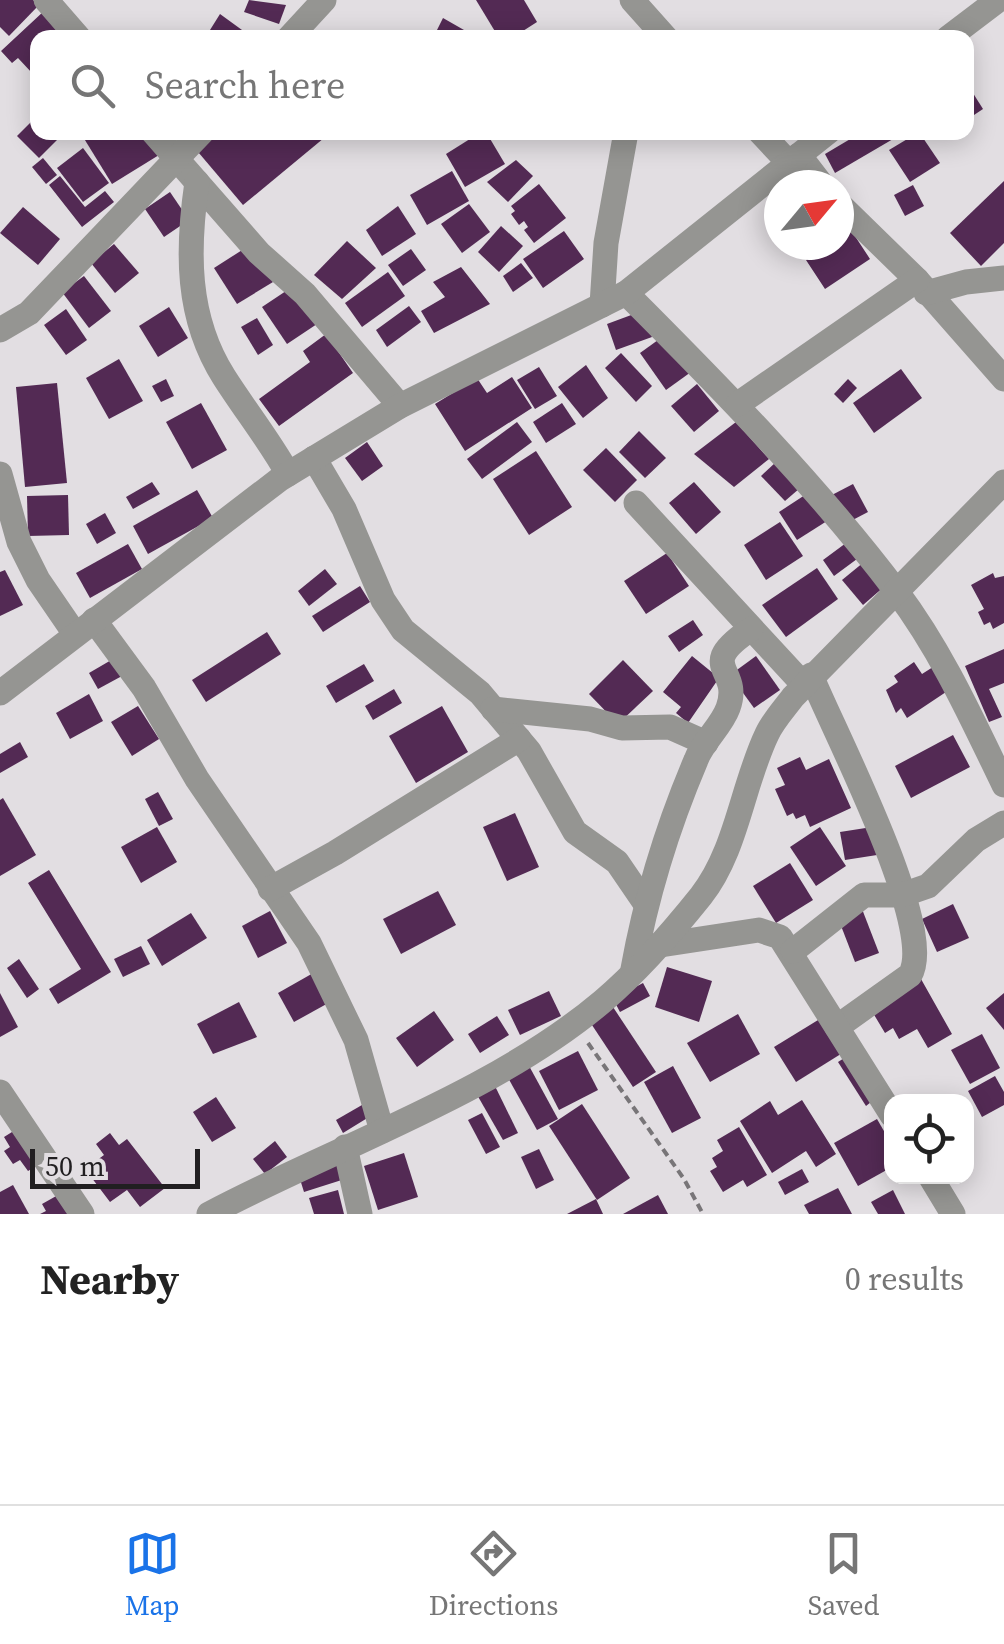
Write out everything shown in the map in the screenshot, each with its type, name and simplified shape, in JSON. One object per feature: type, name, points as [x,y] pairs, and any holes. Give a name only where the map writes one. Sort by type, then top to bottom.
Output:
[{"type":"street","points":[[46,0],[72,30]]},
{"type":"street","points":[[296,30],[324,0]]},
{"type":"street","points":[[632,0],[655,30]]},
{"type":"street","points":[[959,30],[998,0]]},
{"type":"street","points":[[159,140],[258,254],[305,294],[400,406]]},
{"type":"street","points":[[0,330],[29,313],[195,140]]},
{"type":"street","points":[[602,306],[606,243],[625,140]]},
{"type":"street","points":[[770,140],[806,170]]},
{"type":"street","points":[[0,693],[288,474],[400,406],[626,293],[818,140]]},
{"type":"street","points":[[197,182],[188,242],[200,326],[223,376],[288,474]]},
{"type":"street","points":[[854,219],[922,286],[1004,380]]},
{"type":"street","points":[[738,404],[922,286],[1004,278]]},
{"type":"street","points":[[626,293],[738,404],[898,593],[952,678],[1004,785]]},
{"type":"street","points":[[314,458],[344,509],[382,600],[403,630],[493,709],[519,739],[575,832],[617,862],[645,903]]},
{"type":"street","points":[[0,474],[19,542],[38,580],[144,688],[196,778],[330,981],[369,1076],[382,1131]]},
{"type":"street","points":[[208,1214],[382,1131],[573,1023],[604,1000],[703,894],[726,850],[768,732],[807,680],[898,593],[1004,482]]},
{"type":"street","points":[[636,503],[751,629],[807,680],[890,851],[902,894],[914,970],[836,1027]]},
{"type":"street","points":[[633,969],[645,903],[697,756],[730,701],[722,661],[725,646],[751,629]]},
{"type":"street","points":[[493,709],[590,719],[622,728],[670,727],[706,742]]},
{"type":"street","points":[[270,888],[336,854],[519,739]]},
{"type":"street","points":[[793,951],[864,895],[902,894],[938,880],[976,840],[1004,823]]},
{"type":"street","points":[[654,946],[759,930],[780,937],[793,951],[884,1102]]},
{"type":"street","points":[[0,1092],[82,1214]]},
{"type":"street","points":[[345,1147],[360,1214]]},
{"type":"street","points":[[935,1184],[953,1214]]},
{"type":"path","points":[[573,1023],[684,1179],[703,1214]]},
{"type":"building","points":[[0,0],[33,0],[39,5],[9,36],[0,27]]},
{"type":"building","points":[[249,0],[286,5],[279,24],[244,12]]},
{"type":"building","points":[[476,0],[524,0],[537,22],[524,30],[494,30]]},
{"type":"building","points":[[44,11],[62,30],[30,30],[30,71],[18,58],[12,63],[1,51]]},
{"type":"building","points":[[220,14],[242,30],[210,30]]},
{"type":"building","points":[[443,18],[464,30],[437,30]]},
{"type":"building","points":[[974,95],[983,109],[974,115]]},
{"type":"building","points":[[30,123],[30,140],[57,140],[39,158],[17,136]]},
{"type":"building","points":[[85,140],[150,140],[159,155],[112,184]]},
{"type":"building","points":[[200,140],[322,140],[243,205],[193,146]]},
{"type":"building","points":[[468,140],[491,140],[505,164],[465,187],[446,154]]},
{"type":"building","points":[[849,140],[891,140],[840,170],[833,170],[825,154]]},
{"type":"building","points":[[906,140],[924,140],[940,163],[910,182],[889,150]]},
{"type":"building","points":[[83,148],[109,183],[83,202],[57,168]]},
{"type":"building","points":[[43,158],[57,175],[46,184],[32,167]]},
{"type":"building","points":[[516,160],[533,176],[508,202],[487,182]]},
{"type":"building","points":[[452,171],[469,201],[427,225],[410,195]]},
{"type":"building","points":[[60,176],[85,207],[105,191],[114,202],[82,227],[49,185]]},
{"type":"building","points":[[1004,181],[1004,243],[981,266],[950,233]]},
{"type":"building","points":[[539,184],[566,218],[534,243],[524,230],[528,227],[524,221],[519,225],[511,214],[515,211],[511,206]]},
{"type":"building","points":[[913,185],[924,206],[905,216],[894,195]]},
{"type":"building","points":[[170,192],[189,220],[164,237],[145,209]]},
{"type":"building","points":[[469,204],[490,232],[462,253],[441,224]]},
{"type":"building","points":[[398,206],[416,234],[382,256],[366,230]]},
{"type":"building","points":[[23,207],[60,239],[38,265],[0,233]]},
{"type":"building","points":[[501,226],[523,246],[499,272],[478,252]]},
{"type":"building","points":[[564,231],[584,259],[543,288],[523,259]]},
{"type":"building","points":[[854,235],[870,259],[825,289],[806,260],[854,260]]},
{"type":"building","points":[[347,241],[376,268],[342,299],[314,275]]},
{"type":"building","points":[[114,244],[139,273],[115,293],[91,263]]},
{"type":"building","points":[[250,245],[273,282],[237,304],[214,268]]},
{"type":"building","points":[[411,249],[426,270],[403,286],[388,265]]},
{"type":"building","points":[[521,263],[533,278],[513,292],[503,276]]},
{"type":"building","points":[[461,267],[490,304],[434,333],[421,311],[445,297],[433,282]]},
{"type":"building","points":[[388,272],[405,296],[362,327],[345,303]]},
{"type":"building","points":[[84,276],[111,311],[89,328],[62,292]]},
{"type":"building","points":[[292,287],[317,324],[287,344],[262,307]]},
{"type":"building","points":[[409,306],[421,322],[387,347],[376,330]]},
{"type":"building","points":[[169,307],[188,338],[158,357],[139,326]]},
{"type":"building","points":[[66,309],[87,340],[66,355],[44,325]]},
{"type":"building","points":[[642,311],[652,337],[616,350],[607,324]]},
{"type":"building","points":[[257,318],[273,345],[258,355],[241,327]]},
{"type":"building","points":[[326,334],[353,373],[279,426],[259,399],[310,362],[303,351]]},
{"type":"building","points":[[665,335],[691,372],[666,390],[640,353]]},
{"type":"building","points":[[621,353],[652,386],[636,402],[605,368]]},
{"type":"building","points":[[119,359],[143,401],[109,419],[86,378]]},
{"type":"building","points":[[586,365],[608,398],[583,418],[558,387]]},
{"type":"building","points":[[539,367],[557,396],[535,409],[517,380]]},
{"type":"building","points":[[901,369],[922,398],[874,433],[853,403]]},
{"type":"building","points":[[512,377],[532,408],[465,451],[435,404],[477,378],[487,393]]},
{"type":"building","points":[[166,379],[174,396],[161,402],[152,386]]},
{"type":"building","points":[[848,379],[857,388],[843,403],[834,394]]},
{"type":"building","points":[[57,383],[67,483],[25,487],[16,387]]},
{"type":"building","points":[[697,384],[719,411],[694,432],[671,406]]},
{"type":"building","points":[[201,403],[227,450],[192,469],[166,422]]},
{"type":"building","points":[[562,403],[576,424],[546,443],[533,422]]},
{"type":"building","points":[[517,422],[532,442],[482,479],[467,459]]},
{"type":"building","points":[[736,422],[769,459],[734,487],[694,454]]},
{"type":"building","points":[[639,431],[666,458],[645,478],[619,452]]},
{"type":"building","points":[[367,442],[383,466],[362,481],[345,458]]},
{"type":"building","points":[[606,448],[637,480],[615,502],[583,470]]},
{"type":"building","points":[[536,451],[572,507],[529,535],[493,479]]},
{"type":"building","points":[[776,462],[800,488],[785,501],[761,476]]},
{"type":"building","points":[[152,482],[160,494],[133,509],[126,497]]},
{"type":"building","points":[[694,482],[721,512],[696,534],[669,503]]},
{"type":"building","points":[[853,484],[868,512],[845,524],[830,496]]},
{"type":"building","points":[[197,490],[213,518],[148,554],[133,526]]},
{"type":"building","points":[[808,493],[827,521],[797,540],[779,512]]},
{"type":"building","points":[[68,495],[69,535],[28,536],[27,496]]},
{"type":"building","points":[[105,513],[116,533],[97,544],[86,524]]},
{"type":"building","points":[[780,522],[803,556],[766,580],[744,545]]},
{"type":"building","points":[[846,543],[857,559],[834,576],[823,560]]},
{"type":"building","points":[[128,544],[142,569],[90,598],[76,573]]},
{"type":"building","points":[[667,553],[689,586],[646,614],[624,581]]},
{"type":"building","points":[[864,562],[885,586],[863,605],[842,580]]},
{"type":"building","points":[[817,568],[838,599],[786,637],[762,605]]},
{"type":"building","points":[[325,569],[337,584],[309,606],[298,591]]},
{"type":"building","points":[[5,570],[23,605],[0,616],[0,572]]},
{"type":"building","points":[[993,573],[995,578],[1004,576],[1004,623],[993,629],[990,622],[984,625],[978,612],[984,609],[971,585]]},
{"type":"building","points":[[360,586],[370,602],[323,632],[312,616]]},
{"type":"building","points":[[693,620],[703,635],[679,652],[668,636]]},
{"type":"building","points":[[267,632],[281,654],[206,702],[192,680]]},
{"type":"building","points":[[1004,649],[1004,683],[989,689],[1002,717],[989,722],[965,666]]},
{"type":"building","points":[[692,656],[719,678],[688,723],[676,713],[681,707],[663,692]]},
{"type":"building","points":[[756,656],[780,690],[754,708],[730,675]]},
{"type":"building","points":[[113,659],[122,676],[98,689],[89,673]]},
{"type":"building","points":[[623,660],[653,691],[618,724],[589,694]]},
{"type":"building","points":[[914,662],[922,674],[933,667],[949,690],[907,718],[901,708],[896,713],[886,690],[898,682],[894,676]]},
{"type":"building","points":[[364,664],[374,681],[336,703],[326,686]]},
{"type":"building","points":[[394,689],[402,703],[373,720],[365,706]]},
{"type":"building","points":[[89,694],[103,721],[70,739],[56,713]]},
{"type":"building","points":[[138,706],[159,739],[132,756],[111,722]]},
{"type":"building","points":[[442,706],[468,752],[416,783],[389,736]]},
{"type":"building","points":[[953,735],[970,767],[911,798],[895,766]]},
{"type":"building","points":[[20,742],[28,757],[0,773],[0,754]]},
{"type":"building","points":[[800,757],[806,770],[829,759],[851,808],[810,827],[805,815],[796,819],[793,813],[787,816],[775,789],[785,785],[777,768]]},
{"type":"building","points":[[158,792],[173,819],[159,826],[145,799]]},
{"type":"building","points":[[3,798],[36,855],[0,876],[0,800]]},
{"type":"building","points":[[515,813],[539,867],[507,881],[483,827]]},
{"type":"building","points":[[157,827],[177,862],[141,883],[121,847]]},
{"type":"building","points":[[820,827],[846,866],[816,886],[790,847]]},
{"type":"building","points":[[872,827],[877,855],[845,860],[840,832]]},
{"type":"building","points":[[790,863],[813,900],[776,923],[753,886]]},
{"type":"building","points":[[49,870],[111,972],[58,1004],[49,989],[81,969],[28,883]]},
{"type":"building","points":[[438,891],[456,925],[401,954],[383,919]]},
{"type":"building","points":[[953,904],[969,938],[937,952],[922,919]]},
{"type":"building","points":[[862,909],[879,953],[855,962],[838,918]]},
{"type":"building","points":[[270,911],[287,943],[258,958],[242,926]]},
{"type":"building","points":[[191,913],[207,938],[162,966],[147,940]]},
{"type":"building","points":[[141,946],[150,964],[123,977],[114,959]]},
{"type":"building","points":[[19,959],[39,989],[27,998],[7,968]]},
{"type":"building","points":[[667,967],[712,981],[699,1022],[655,1007]]},
{"type":"building","points":[[315,972],[332,1001],[294,1022],[278,993]]},
{"type":"building","points":[[921,979],[952,1034],[928,1048],[917,1029],[899,1039],[893,1028],[885,1033],[870,1008]]},
{"type":"building","points":[[643,983],[650,996],[620,1012],[613,999]]},
{"type":"building","points":[[549,991],[561,1016],[520,1035],[508,1010]]},
{"type":"building","points":[[0,993],[18,1027],[0,1037]]},
{"type":"building","points":[[1004,993],[1004,1030],[986,1008]]},
{"type":"building","points":[[239,1002],[257,1037],[213,1054],[197,1024]]},
{"type":"building","points":[[611,1004],[656,1072],[633,1087],[588,1019]]},
{"type":"building","points":[[434,1011],[454,1040],[417,1067],[396,1038]]},
{"type":"building","points":[[738,1014],[760,1054],[710,1082],[687,1043]]},
{"type":"building","points":[[497,1016],[509,1035],[480,1053],[468,1034]]},
{"type":"building","points":[[823,1017],[844,1052],[796,1082],[774,1047]]},
{"type":"building","points":[[982,1034],[1000,1068],[970,1084],[951,1050]]},
{"type":"building","points":[[578,1051],[598,1090],[559,1110],[539,1071]]},
{"type":"building","points":[[849,1055],[876,1098],[866,1106],[838,1062]]},
{"type":"building","points":[[528,1064],[558,1119],[537,1130],[507,1076]]},
{"type":"building","points":[[673,1066],[701,1118],[672,1133],[644,1082]]},
{"type":"building","points":[[995,1076],[1004,1092],[1004,1105],[982,1117],[974,1094],[968,1091]]},
{"type":"building","points":[[494,1084],[518,1133],[503,1140],[476,1093]]},
{"type":"building","points":[[216,1097],[236,1128],[212,1142],[193,1112]]},
{"type":"building","points":[[802,1100],[836,1154],[816,1167],[806,1151],[772,1173],[740,1121],[770,1101],[778,1115]]},
{"type":"building","points":[[582,1104],[630,1178],[597,1200],[549,1126]]},
{"type":"building","points":[[362,1105],[369,1117],[343,1133],[336,1120]]},
{"type":"building","points":[[482,1113],[500,1147],[486,1154],[468,1120]]},
{"type":"building","points":[[877,1119],[884,1131],[884,1171],[858,1186],[834,1143]]},
{"type":"building","points":[[20,1127],[43,1162],[28,1171],[20,1160],[13,1164],[4,1151],[10,1147],[4,1137]]},
{"type":"building","points":[[739,1127],[767,1175],[747,1187],[743,1180],[723,1192],[710,1171],[717,1167],[712,1158],[723,1151],[717,1140]]},
{"type":"building","points":[[110,1133],[119,1145],[127,1139],[165,1188],[140,1207],[127,1190],[110,1202],[85,1169],[104,1155],[96,1144]]},
{"type":"building","points":[[275,1141],[287,1157],[265,1174],[253,1159]]},
{"type":"building","points":[[539,1149],[554,1180],[536,1189],[521,1157]]},
{"type":"building","points":[[404,1153],[418,1197],[378,1210],[364,1166]]},
{"type":"building","points":[[343,1163],[348,1178],[304,1192],[299,1176]]},
{"type":"building","points":[[802,1169],[809,1182],[785,1195],[778,1182]]},
{"type":"building","points":[[13,1185],[29,1214],[0,1214],[0,1192]]},
{"type":"building","points":[[838,1188],[852,1214],[809,1214],[804,1205]]},
{"type":"building","points":[[338,1190],[344,1214],[314,1214],[309,1198]]},
{"type":"building","points":[[893,1190],[905,1214],[878,1214],[871,1202]]},
{"type":"building","points":[[58,1195],[77,1214],[40,1214],[46,1211],[42,1204]]},
{"type":"building","points":[[658,1195],[668,1214],[623,1214]]},
{"type":"building","points":[[596,1199],[603,1214],[567,1214]]}]
